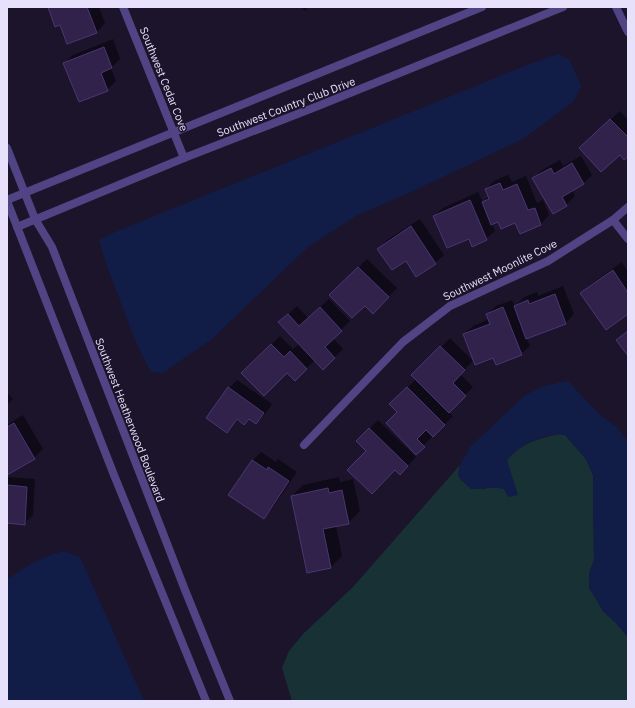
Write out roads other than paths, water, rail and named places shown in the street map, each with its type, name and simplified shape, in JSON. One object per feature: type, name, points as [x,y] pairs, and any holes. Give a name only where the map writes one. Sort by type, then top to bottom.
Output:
[{"type":"street","name":"Southwest Cedar Cove","points":[[123,7],[184,158]]},
{"type":"street","name":"Southwest Country Club Drive","points":[[7,201],[482,7]]},
{"type":"street","name":"Southwest Country Club Drive","points":[[17,227],[184,158],[318,106],[563,7]]},
{"type":"street","points":[[616,7],[628,32]]},
{"type":"street","name":"Southwest Heatherwood Boulevard","points":[[7,148],[35,219],[52,247],[182,583],[230,701]]},
{"type":"street","points":[[7,201],[117,482],[206,701]]},
{"type":"street","name":"Southwest Moonlite Cove","points":[[304,445],[403,342],[450,306],[548,261],[613,220],[628,207]]},
{"type":"street","points":[[613,220],[628,239]]},
{"type":"water","points":[[558,54],[570,60],[581,86],[573,102],[523,139],[411,192],[356,216],[308,247],[212,339],[163,373],[151,372],[141,354],[133,334],[99,240],[110,234],[527,65]]},
{"type":"water","points":[[568,381],[600,415],[617,427],[628,442],[628,637],[603,611],[589,588],[589,574],[594,560],[593,475],[586,459],[565,435],[549,436],[533,441],[512,454],[507,460],[518,495],[508,497],[504,489],[500,488],[471,489],[460,479],[458,475],[460,465],[470,447],[525,395],[547,385]]},
{"type":"water","points":[[64,551],[80,557],[144,701],[7,701],[7,580],[34,562]]}]
